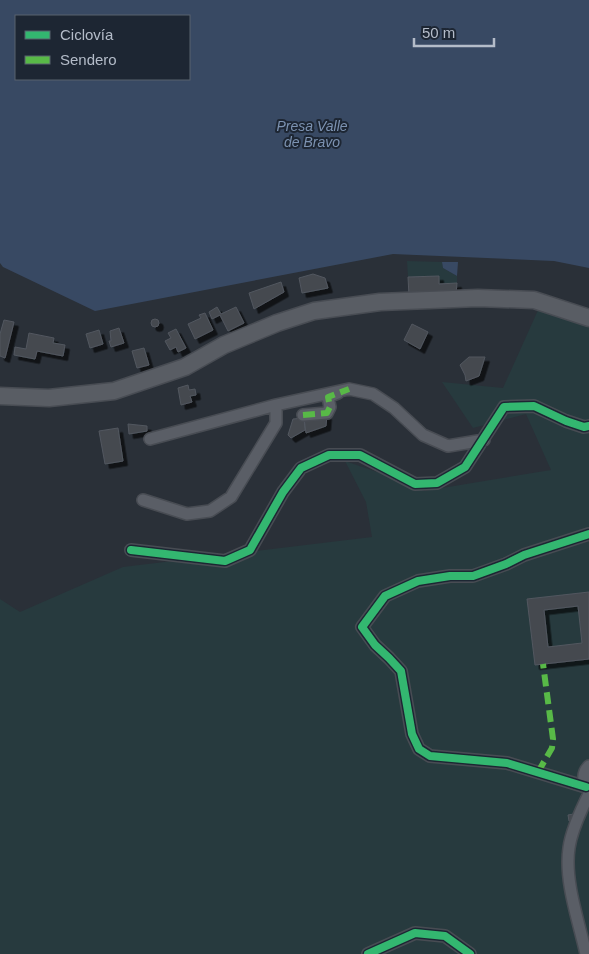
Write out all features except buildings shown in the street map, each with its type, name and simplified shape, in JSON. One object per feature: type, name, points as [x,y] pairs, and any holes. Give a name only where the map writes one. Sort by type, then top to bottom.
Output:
[{"type":"main road","points":[[0,396],[49,398],[114,391],[185,368],[224,345],[277,323],[314,311],[380,302],[478,298],[534,300],[589,318]]},
{"type":"street","points":[[303,415],[327,412],[330,407],[328,397],[349,389]]},
{"type":"street","points":[[150,439],[276,405],[349,389],[373,394],[394,408],[423,435],[448,446],[484,440]]},
{"type":"street","points":[[144,500],[187,514],[210,511],[231,497],[276,423],[276,405]]},
{"type":"street","points":[[131,550],[224,561],[250,550],[283,492],[301,468],[329,455],[360,455],[415,484],[438,483],[465,467],[504,406],[534,406],[566,421],[589,426]]},
{"type":"street","points":[[588,790],[507,763],[430,756],[419,749],[412,734],[401,672],[375,645],[362,627],[385,596],[418,581],[450,576],[473,576],[524,555],[589,534]]},
{"type":"street","points":[[586,954],[569,880],[569,848],[588,790],[584,780],[584,773],[589,766]]},
{"type":"street","points":[[368,954],[415,933],[445,936],[470,954]]},
{"type":"green space","points":[[407,261],[442,262],[443,268],[457,276],[457,283],[439,284],[439,276],[408,277]]},
{"type":"green space","points":[[539,308],[589,324],[589,954],[0,954],[0,599],[20,612],[123,567],[372,537],[366,502],[345,461],[409,483],[424,491],[551,470],[526,414],[473,428],[442,382],[503,388]]},
{"type":"water","name":"Presa Valle de Bravo","points":[[0,0],[589,0],[589,268],[554,261],[393,254],[95,311],[3,267],[0,263]]},
{"type":"water","points":[[442,262],[458,262],[457,276],[443,268]]},
{"type":"marked path","points":[[303,415],[327,413],[330,407],[328,397],[349,389]]},
{"type":"marked path","points":[[538,772],[552,748],[553,739],[543,664]]},
{"type":"cycle path","points":[[131,550],[225,561],[250,550],[283,492],[301,468],[329,455],[360,455],[415,484],[437,483],[465,467],[504,407],[534,406],[566,421],[584,427],[589,426]]},
{"type":"cycle path","points":[[586,787],[507,763],[430,756],[419,749],[412,734],[401,671],[375,645],[362,627],[385,596],[418,581],[450,576],[473,576],[524,555],[589,534]]},
{"type":"cycle path","points":[[368,954],[415,933],[445,936],[470,954]]}]
